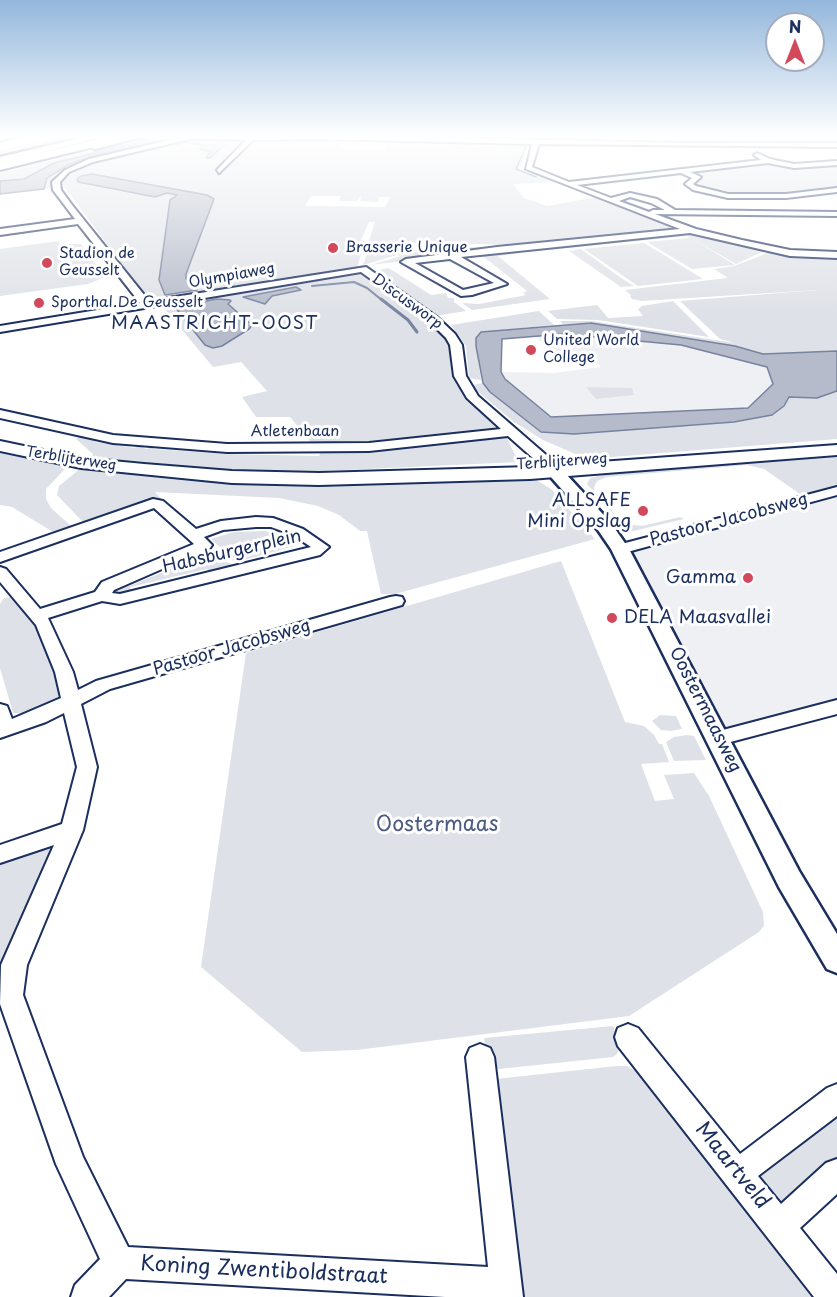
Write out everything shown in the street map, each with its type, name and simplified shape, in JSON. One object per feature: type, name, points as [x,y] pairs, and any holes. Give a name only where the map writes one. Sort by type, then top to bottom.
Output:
[{"type":"main road","name":"Terblijterweg","points":[[552,468],[837,442]]},
{"type":"main road","name":"Terblijterweg","points":[[0,446],[81,463],[144,470],[224,476],[386,478],[837,450]]},
{"type":"street","points":[[62,196],[147,305]]},
{"type":"street","points":[[597,196],[693,231],[782,251],[837,255]]},
{"type":"street","points":[[611,201],[623,196]]},
{"type":"street","points":[[634,196],[662,205],[673,212]]},
{"type":"street","points":[[726,196],[790,196]]},
{"type":"street","points":[[641,212],[837,214]]},
{"type":"street","points":[[0,232],[81,221]]},
{"type":"street","points":[[452,256],[502,284],[469,293],[461,292],[406,262],[452,256],[693,231]]},
{"type":"street","name":"Olympiaweg","points":[[0,329],[363,269]]},
{"type":"street","name":"Discusworp","points":[[363,269],[434,320],[451,336],[456,345],[460,376],[466,389],[509,432],[552,468]]},
{"type":"street","name":"Atletenbaan","points":[[0,414],[82,433],[164,444],[293,449],[394,445],[509,432]]},
{"type":"street","name":"Oostermaasweg","points":[[552,468],[605,527],[620,549],[719,738],[789,879],[837,960]]},
{"type":"street","name":"Pastoor Jacobsweg","points":[[620,549],[837,490]]},
{"type":"street","points":[[0,557],[153,503],[158,504],[194,535]]},
{"type":"street","name":"Habsburgerplein","points":[[38,615],[101,596],[120,598],[314,552],[321,546],[298,532],[273,523],[239,524],[194,535]]},
{"type":"street","name":"Habsburgerplein","points":[[101,596],[108,586],[204,545],[194,535]]},
{"type":"street","name":"Koning Zwentiboldstraat","points":[[1,577],[44,624],[64,672],[87,767],[72,830],[14,965],[5,997],[71,1164],[119,1263],[506,1290]]},
{"type":"street","name":"Pastoor Jacobsweg","points":[[2,724],[39,717],[103,685],[396,602]]},
{"type":"street","points":[[719,738],[837,706]]},
{"type":"street","points":[[0,854],[72,830]]},
{"type":"street","name":"Maartveld","points":[[628,1037],[835,1297]]},
{"type":"street","points":[[480,1057],[506,1290]]},
{"type":"street","points":[[737,1174],[837,1098]]},
{"type":"street","points":[[780,1226],[837,1174]]},
{"type":"street","points":[[87,1297],[119,1263]]},
{"type":"shaded area","points":[[563,333],[681,345],[767,367],[773,384],[748,408],[551,417],[509,384],[501,372],[553,373],[601,367],[586,353],[556,356],[536,337]]},
{"type":"shaded area","points":[[837,493],[837,701],[722,732],[625,551]]},
{"type":"green space","points":[[71,196],[176,196],[170,200],[159,280],[165,294],[196,290],[186,279],[186,274],[213,199],[208,196],[522,196],[547,206],[597,197],[687,230],[529,245],[528,241],[525,245],[375,242],[369,241],[375,222],[369,222],[361,240],[365,241],[357,268],[151,303]],"holes":[[[311,196],[341,196],[339,201],[357,201],[361,196],[360,201],[378,202],[379,197],[390,197],[385,207],[305,206]]]},
{"type":"green space","points":[[695,232],[766,250],[736,264],[693,239],[735,265],[692,269],[647,242],[689,238],[687,236],[528,252],[525,250]]},
{"type":"green space","name":"Stadion de Geusselt","points":[[59,241],[60,244],[81,244],[105,277],[88,284],[0,296],[0,249]]},
{"type":"green space","points":[[644,243],[703,279],[638,286],[584,249]]},
{"type":"green space","points":[[370,245],[372,245],[371,250],[438,252],[439,246],[508,248],[371,265],[401,256],[397,255],[363,265]]},
{"type":"green space","points":[[581,249],[634,286],[621,287],[569,251]]},
{"type":"green space","points":[[516,251],[520,253],[498,256],[550,299],[472,310],[462,303],[479,304],[526,295],[523,293],[527,291],[480,254]]},
{"type":"green space","points":[[770,252],[837,257],[837,351],[763,354],[735,346],[591,323],[563,324],[560,321],[591,321],[735,343],[720,339],[680,301],[817,290],[641,301],[632,299],[625,290],[728,278],[714,269],[734,266]]},
{"type":"green space","points":[[389,268],[431,295],[446,293],[448,298],[454,298],[454,302],[466,311],[435,316],[373,271]]},
{"type":"green space","points":[[356,273],[365,274],[440,331],[451,346],[456,384],[495,427],[494,430],[371,443],[313,445],[290,417],[256,417],[242,397],[267,391],[241,362],[213,367],[163,307]],"holes":[[[217,299],[230,300],[227,304],[251,322],[205,345],[175,307]]]},
{"type":"green space","points":[[673,301],[709,337],[598,320],[557,319],[548,311],[597,305],[608,318],[643,316],[638,309],[642,306]]},
{"type":"green space","points":[[539,311],[554,325],[481,332],[476,346],[481,380],[469,378],[466,346],[451,325]]},
{"type":"green space","points":[[483,383],[490,392],[541,432],[734,422],[772,415],[784,406],[789,397],[817,398],[837,391],[837,439],[587,459],[543,440],[514,422],[473,385]]},
{"type":"green space","points":[[586,387],[632,388],[634,395],[596,399]]},
{"type":"green space","points":[[503,435],[519,462],[279,473],[186,469],[92,458],[93,454],[76,439],[80,436],[98,439],[95,442],[135,448],[144,445],[143,448],[148,449],[152,445],[155,446],[153,449],[226,454],[319,456],[321,452],[432,445]]},
{"type":"green space","points":[[0,451],[64,465],[65,469],[46,489],[46,499],[51,508],[71,526],[53,532],[12,507],[0,505]]},
{"type":"green space","points":[[837,452],[837,487],[810,495],[800,494],[764,469],[747,465],[607,477],[597,481],[595,492],[620,520],[627,524],[642,526],[680,517],[684,519],[629,532],[587,484],[590,478],[602,475],[600,471]]},
{"type":"green space","points":[[81,468],[205,480],[361,482],[362,485],[536,480],[551,489],[595,539],[395,594],[381,594],[367,531],[360,531],[339,515],[318,506],[279,498],[155,492],[161,499],[152,498],[83,522],[57,495],[59,486]]},
{"type":"green space","points":[[265,531],[278,534],[298,545],[236,562],[217,560],[212,557],[220,547],[211,539],[234,532]]},
{"type":"green space","points":[[207,548],[211,552],[209,558],[230,563],[235,568],[210,574],[207,569],[130,587],[131,592],[109,594],[124,582],[129,586],[200,557],[196,553]]},
{"type":"green space","name":"Oostermaas","points":[[561,561],[625,722],[644,726],[654,735],[659,744],[662,744],[669,762],[641,764],[655,801],[674,799],[664,775],[694,773],[709,796],[763,912],[764,926],[759,932],[629,1016],[357,1050],[302,1052],[201,967],[246,653]]},
{"type":"green space","points":[[13,597],[35,624],[60,688],[58,700],[37,713],[13,713],[0,668],[0,604],[4,598]]},
{"type":"green space","points":[[660,715],[676,716],[682,729],[661,730],[652,721]]},
{"type":"green space","points":[[694,736],[706,760],[674,761],[666,742],[674,737]]},
{"type":"green space","points":[[59,836],[8,994],[0,997],[0,856]]},
{"type":"green space","points":[[613,1026],[621,1045],[613,1057],[499,1069],[494,1068],[487,1060],[484,1038]]},
{"type":"green space","points":[[627,1066],[638,1072],[811,1297],[515,1297],[486,1080]]},
{"type":"green space","points":[[837,1103],[837,1159],[779,1208],[750,1174]]},
{"type":"water","points":[[176,196],[208,196],[214,199],[186,274],[186,279],[197,287],[197,290],[165,295],[159,280],[170,200]]},
{"type":"water","points":[[296,287],[301,290],[272,296],[265,304],[243,297]]},
{"type":"water","points":[[217,299],[230,300],[228,304],[252,325],[222,346],[213,348],[205,345],[175,307]]},
{"type":"water","points":[[591,323],[735,346],[763,354],[837,351],[837,391],[817,398],[789,397],[784,406],[772,415],[734,422],[574,434],[541,432],[490,392],[483,383],[476,346],[476,338],[481,332]],"holes":[[[564,334],[681,345],[767,367],[773,384],[748,408],[551,417],[505,379],[501,372],[502,339]]]},
{"type":"waterway","points":[[312,286],[354,282],[367,288],[383,301]]},
{"type":"waterway","points":[[381,299],[408,320],[417,332]]},
{"type":"place","name":"Brasserie Unique","points":[[333,248]]},
{"type":"place","name":"Stadion de Geusselt","points":[[47,263]]},
{"type":"place","name":"Sporthal De Geusselt","points":[[39,303]]},
{"type":"place","name":"United World College","points":[[531,350]]},
{"type":"place","name":"ALLSAFE Mini Opslag","points":[[643,511]]},
{"type":"place","name":"Gamma","points":[[748,578]]},
{"type":"place","name":"DELA Maasvallei","points":[[612,618]]},
{"type":"district","name":"MAASTRICHT-OOST","points":[[215,324]]}]
